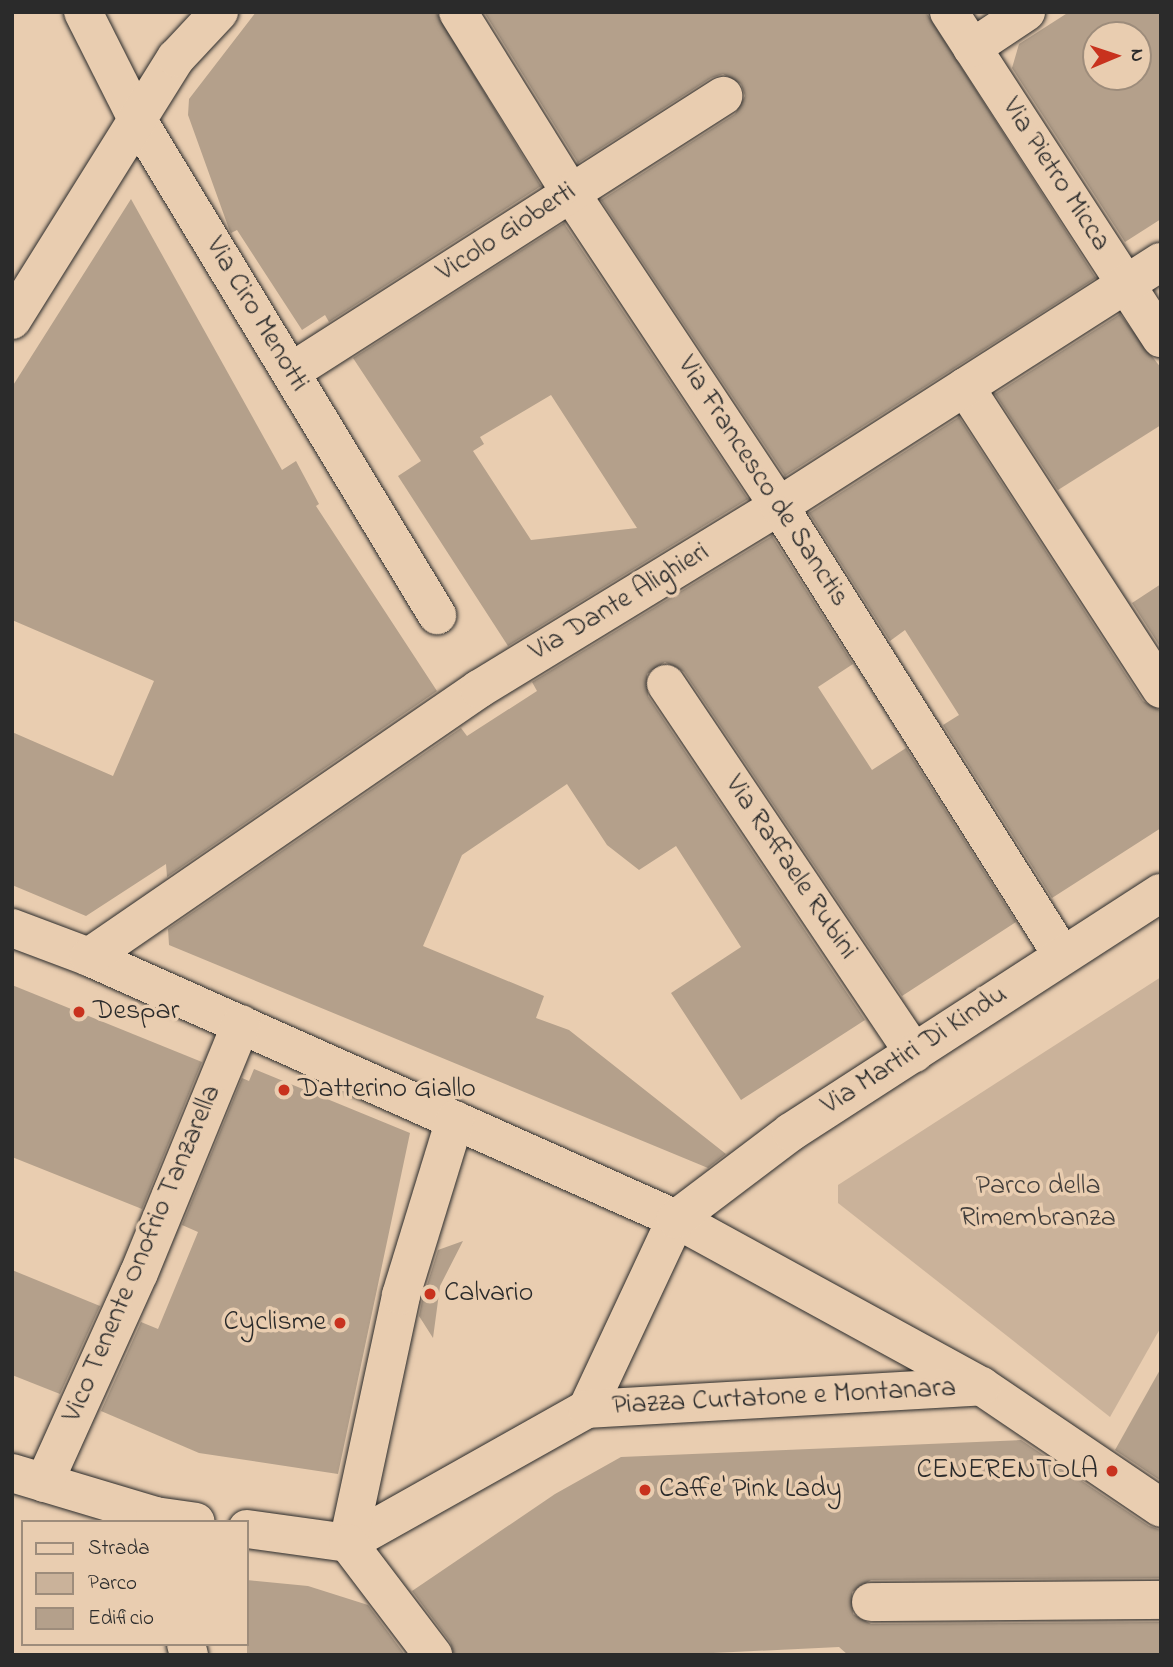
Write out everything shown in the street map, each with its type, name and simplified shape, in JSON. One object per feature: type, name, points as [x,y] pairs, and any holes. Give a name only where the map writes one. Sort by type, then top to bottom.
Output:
[{"type":"street","name":"Via Ciro Menotti","points":[[83,12],[136,119],[437,615]]},
{"type":"street","points":[[12,320],[176,58],[219,12]]},
{"type":"street","name":"Via Francesco de Sanctis","points":[[458,12],[570,192],[779,506],[1062,955]]},
{"type":"street","name":"Via Pietro Micca","points":[[949,12],[1161,338]]},
{"type":"street","points":[[972,48],[1026,12]]},
{"type":"street","name":"Vicolo Gioberti","points":[[291,372],[723,96]]},
{"type":"street","name":"Via Dante Alighieri","points":[[89,957],[479,689],[779,506],[1161,262]]},
{"type":"street","points":[[965,387],[1161,689]]},
{"type":"street","name":"Via Raffaele Rubini","points":[[666,684],[914,1053]]},
{"type":"street","name":"Via Martiri Di Kindu","points":[[676,1219],[791,1132],[1161,893]]},
{"type":"street","name":"Piazza Curtatone e Montanara","points":[[12,928],[89,957],[676,1219],[981,1386],[1161,1508]]},
{"type":"street","name":"Vico Tenente Onofrio Tanzarella","points":[[28,1478],[139,1273],[241,1024]]},
{"type":"street","points":[[348,1543],[401,1295],[455,1120]]},
{"type":"street","name":"Piazza Curtatone e Montanara","points":[[587,1409],[676,1219]]},
{"type":"street","name":"Piazza Curtatone e Montanara","points":[[348,1543],[587,1409],[981,1386]]},
{"type":"street","points":[[28,1478],[155,1519]]},
{"type":"street","points":[[248,1529],[348,1543],[433,1655]]},
{"type":"street","points":[[871,1602],[1161,1600]]},
{"type":"green space","name":"Parco della Rimembranza","points":[[1161,977],[1161,1327],[1110,1417],[838,1203],[838,1185]]},
{"type":"building","points":[[256,12],[436,12],[541,186],[329,322],[325,315],[302,330],[237,230],[231,233],[188,115],[189,99]]},
{"type":"building","points":[[484,12],[926,12],[1096,278],[785,476],[601,200],[735,114],[745,96],[741,84],[723,74],[711,78],[578,163]]},
{"type":"building","points":[[1069,12],[1161,12],[1161,219],[1125,242],[1012,68],[1019,44]]},
{"type":"building","points":[[131,199],[282,470],[296,461],[319,504],[316,506],[437,691],[167,877],[166,864],[86,916],[12,885],[12,732],[113,776],[154,681],[12,620],[12,387]]},
{"type":"building","points":[[564,223],[748,499],[508,646],[398,476],[421,461],[353,358]],"holes":[[[551,395],[637,528],[531,540],[473,451],[484,444],[480,437]]]},
{"type":"building","points":[[1120,314],[1161,368],[1161,425],[1058,490],[995,394]]},
{"type":"building","points":[[959,417],[1143,701],[1161,711],[1161,828],[1052,898],[943,725],[959,715],[905,630],[890,641],[809,513]]},
{"type":"building","points":[[772,536],[853,664],[818,687],[872,770],[906,748],[1016,922],[902,996],[684,672],[665,662],[647,674],[648,696],[865,1020],[741,1100],[671,993],[741,947],[676,846],[639,870],[607,845],[567,784],[462,855],[423,946],[544,996],[536,1018],[569,1030],[726,1154],[708,1168],[169,945],[168,929],[461,728],[467,736],[537,691],[532,682]]},
{"type":"building","points":[[1161,584],[1161,648],[1132,603]]},
{"type":"building","points":[[12,985],[202,1062],[142,1209],[12,1157]]},
{"type":"building","points":[[254,1069],[410,1133],[338,1474],[199,1453],[101,1411],[141,1322],[158,1329],[198,1232],[182,1225],[242,1078],[249,1081]]},
{"type":"building","points":[[463,1241],[440,1286],[433,1338],[419,1316],[422,1301],[438,1250]]},
{"type":"building","points":[[12,1270],[100,1306],[60,1394],[12,1375]]},
{"type":"building","points":[[1161,1368],[1161,1481],[1115,1450]]},
{"type":"building","points":[[1021,1440],[1149,1526],[1161,1530],[1161,1578],[871,1580],[852,1592],[853,1614],[871,1624],[1161,1622],[1161,1655],[848,1655],[839,1647],[672,1655],[454,1655],[450,1642],[412,1591],[555,1494],[621,1457]]},
{"type":"building","points":[[248,1580],[308,1586],[368,1605],[405,1655],[247,1655]]},
{"type":"place","name":"Despar","points":[[79,1012]]},
{"type":"place","name":"Datterino Giallo","points":[[284,1090]]},
{"type":"place","name":"Calvario","points":[[430,1294]]},
{"type":"place","name":"Cyclisme","points":[[340,1323]]},
{"type":"place","name":"CENERENTOLA","points":[[1112,1471]]},
{"type":"place","name":"Caffe' Pink Lady","points":[[645,1490]]}]
